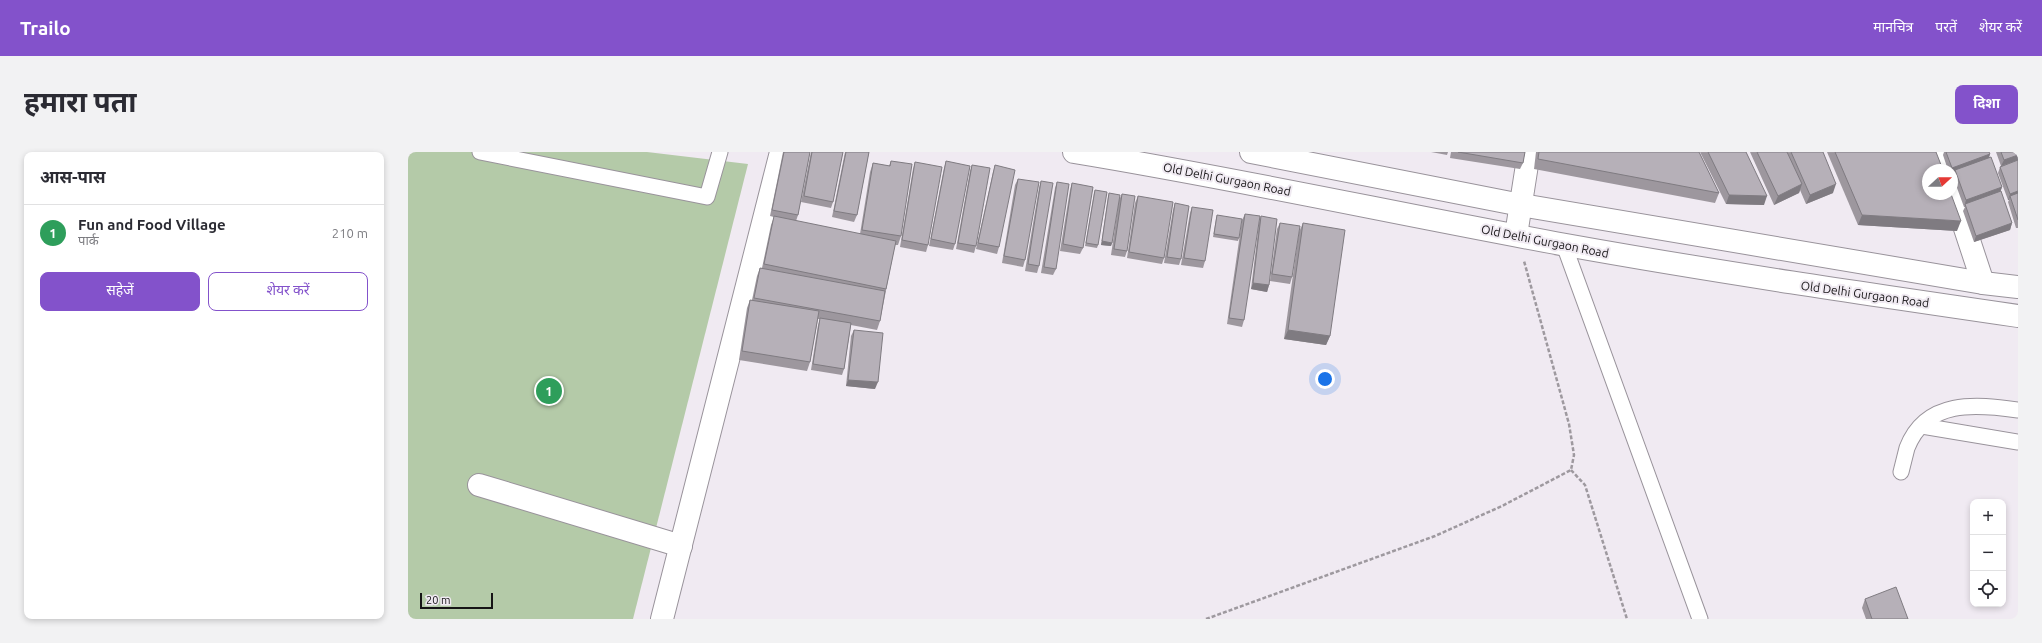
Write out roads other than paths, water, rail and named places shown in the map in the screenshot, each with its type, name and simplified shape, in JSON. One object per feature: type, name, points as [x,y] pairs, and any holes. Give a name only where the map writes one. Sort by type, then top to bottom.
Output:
[{"type":"main road","points":[[662,619],[781,152]]},
{"type":"main road","name":"Old Delhi Gurgaon Road","points":[[1074,152],[1134,157],[1516,235],[1739,276],[2018,316]]},
{"type":"main road","points":[[1516,235],[1529,152]]},
{"type":"main road","points":[[1939,152],[1943,164]]},
{"type":"main road","points":[[1264,153],[1521,205],[1983,283],[2018,286]]},
{"type":"main road","points":[[1956,200],[1983,283]]},
{"type":"main road","points":[[479,485],[681,546]]},
{"type":"lane","points":[[480,152],[706,197],[720,152]]},
{"type":"lane","points":[[1564,244],[1700,619]]},
{"type":"lane","points":[[1901,472],[1908,448],[1916,432],[1934,416],[1954,407],[1985,405],[2018,410]]},
{"type":"lane","points":[[1922,426],[2018,442]]},
{"type":"place","name":"Fun and Food Village","points":[[549,391]]}]
